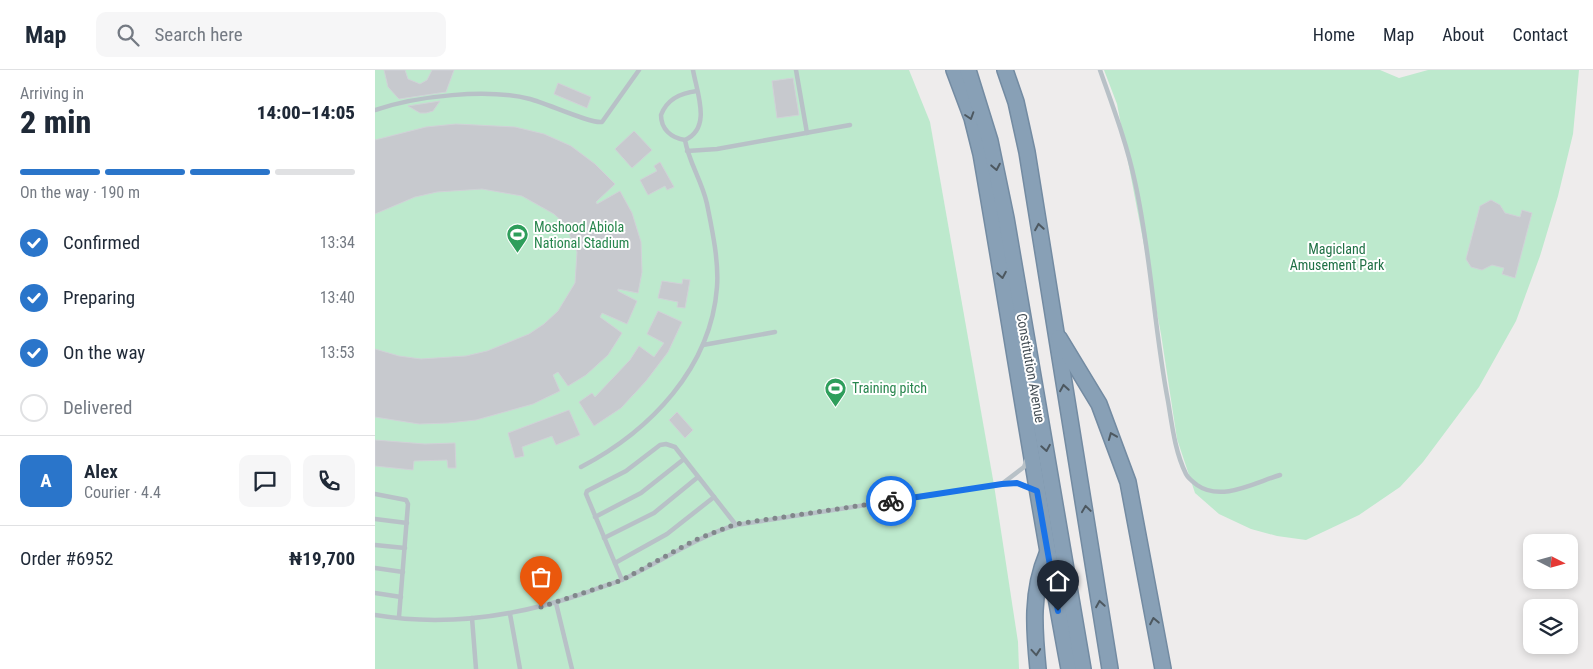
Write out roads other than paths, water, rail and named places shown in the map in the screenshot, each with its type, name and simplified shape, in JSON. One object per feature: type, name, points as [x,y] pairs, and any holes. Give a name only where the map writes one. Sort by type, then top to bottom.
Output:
[{"type":"highway","points":[[954,70],[981,154],[1046,546],[1069,669]]},
{"type":"highway","name":"Constitution Avenue","points":[[969,70],[990,141],[1062,536],[1083,669]]},
{"type":"highway","name":"Constitution Avenue","points":[[1005,70],[1016,102],[1027,152],[1071,435],[1083,487],[1111,669]]},
{"type":"highway","points":[[1055,332],[1099,404],[1128,482],[1163,669]]},
{"type":"highway","points":[[1037,669],[1034,602],[1046,546]]},
{"type":"lane","points":[[375,110],[388,106],[460,94],[494,95],[528,98],[595,123],[602,122],[639,70]]},
{"type":"lane","points":[[693,70],[697,91],[701,124],[697,131],[685,140],[678,139],[664,128],[661,123],[661,115],[671,100],[679,95],[697,91]]},
{"type":"lane","points":[[796,70],[807,133]]},
{"type":"lane","points":[[1100,70],[1135,181],[1144,229],[1164,382],[1175,443],[1187,477],[1197,485],[1217,493],[1227,492],[1280,475]]},
{"type":"lane","points":[[687,151],[717,149],[850,125]]},
{"type":"lane","points":[[581,467],[611,452],[649,421],[679,385],[703,345],[716,302],[717,266],[707,205],[700,179],[687,151],[685,140]]},
{"type":"lane","points":[[703,345],[775,332]]},
{"type":"lane","points":[[622,580],[586,497],[587,491],[626,471],[659,445],[667,444],[675,447],[736,524]]},
{"type":"lane","points":[[1002,484],[1024,467],[1031,448]]},
{"type":"lane","points":[[595,517],[641,493],[684,459]]},
{"type":"lane","points":[[604,538],[654,513],[698,477]]},
{"type":"lane","points":[[375,615],[419,619],[472,618],[510,614],[556,603],[622,580],[695,540],[736,524],[1002,484],[1017,483],[1038,495]]},
{"type":"lane","points":[[375,494],[406,500],[407,523],[399,617]]},
{"type":"lane","points":[[615,563],[667,534],[714,497]]},
{"type":"lane","points":[[375,519],[407,523]]},
{"type":"lane","points":[[375,545],[405,548]]},
{"type":"lane","points":[[375,568],[403,572]]},
{"type":"lane","points":[[375,593],[401,597]]},
{"type":"lane","points":[[556,603],[572,669]]},
{"type":"lane","points":[[510,614],[520,669]]},
{"type":"lane","points":[[472,618],[476,669]]},
{"type":"place","name":"Moshood Abiola National Stadium","points":[[518,254]]},
{"type":"place","name":"Training pitch","points":[[836,407]]},
{"type":"park label","name":"Magicland Amusement Park","points":[[1337,257]]}]
